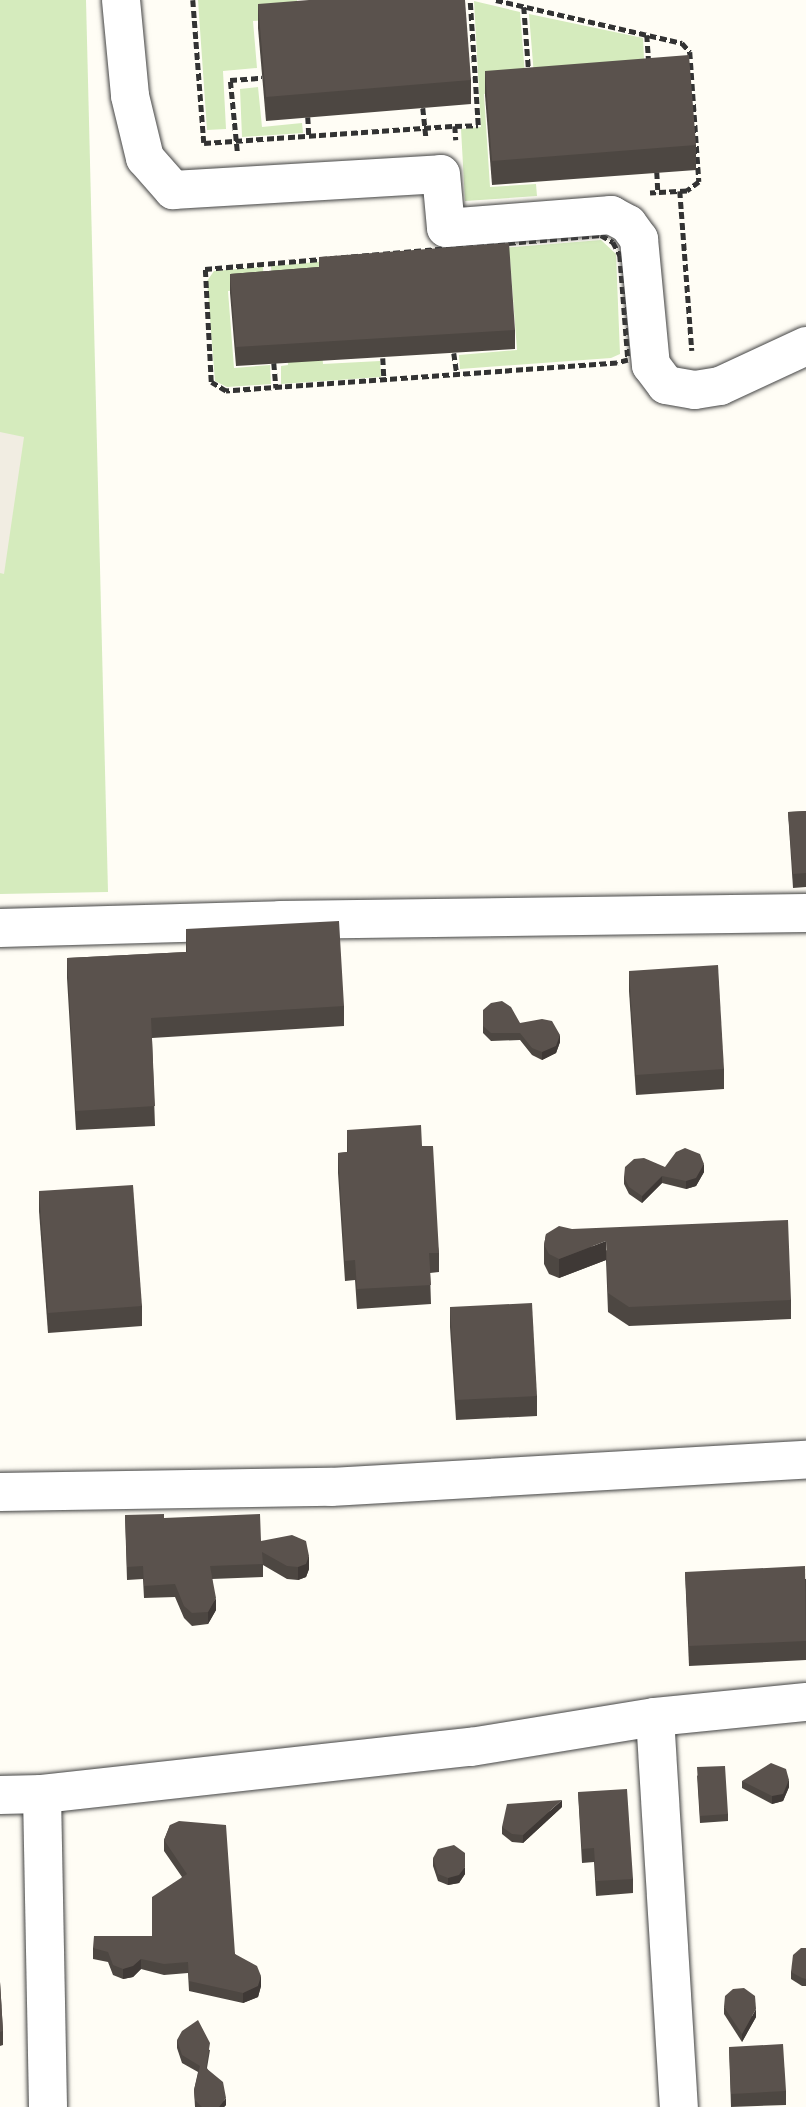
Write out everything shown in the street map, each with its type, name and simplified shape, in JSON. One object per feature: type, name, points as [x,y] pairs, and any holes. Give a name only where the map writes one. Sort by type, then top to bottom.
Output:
[{"type":"street","points":[[121,0],[130,96],[145,158],[173,190],[441,174],[446,228],[611,215],[628,223],[639,239],[651,365],[666,384],[695,390],[720,386],[806,346]]},
{"type":"street","points":[[0,928],[280,920],[806,913]]},
{"type":"street","points":[[0,1492],[331,1487],[806,1460]]},
{"type":"street","points":[[0,1795],[42,1794],[471,1747],[655,1717],[806,1702]]},
{"type":"street","points":[[655,1717],[679,2107]]},
{"type":"street","points":[[42,1794],[48,2107]]},
{"type":"path","points":[[193,0],[204,143],[478,125],[470,0]]},
{"type":"path","points":[[496,0],[682,43],[690,52],[699,182],[687,191],[645,194]]},
{"type":"path","points":[[524,7],[530,79]]},
{"type":"path","points":[[647,35],[649,71]]},
{"type":"path","points":[[240,187],[230,80],[262,78]]},
{"type":"path","points":[[455,126],[457,153]]},
{"type":"path","points":[[657,172],[657,193]]},
{"type":"path","points":[[680,191],[695,390]]},
{"type":"path","points":[[601,235],[613,242],[621,255],[628,360],[617,363],[226,391],[211,383],[205,269],[267,264],[601,235]]},
{"type":"path","points":[[375,254],[376,263]]},
{"type":"path","points":[[267,264],[268,277]]},
{"type":"path","points":[[454,353],[457,375]]},
{"type":"path","points":[[383,358],[384,380]]},
{"type":"path","points":[[274,363],[276,388]]},
{"type":"green space","points":[[0,0],[86,0],[108,892],[0,894]]},
{"type":"green space","points":[[198,0],[297,0],[298,18],[253,21],[257,68],[223,71],[226,129],[207,130]]},
{"type":"green space","points":[[474,1],[520,12],[526,88],[484,94],[490,187],[536,184],[537,196],[465,201],[461,129],[481,127]]},
{"type":"green space","points":[[529,14],[643,38],[645,79],[535,88]]},
{"type":"green space","points":[[258,87],[262,127],[302,123],[303,133],[242,137],[240,89]]},
{"type":"green space","points":[[601,240],[616,254],[620,354],[611,358],[460,369],[459,355],[517,350],[510,259],[453,252]]},
{"type":"green space","points":[[373,257],[316,274],[323,364],[380,361],[381,377],[281,384],[281,366],[288,365],[282,286],[272,287],[271,266]]},
{"type":"green space","points":[[263,267],[264,288],[228,291],[234,368],[270,365],[271,384],[227,387],[215,381],[207,281],[214,271]]},
{"type":"shaded area","points":[[0,432],[24,437],[4,574],[0,573]]},
{"type":"building","points":[[309,0],[465,0],[471,80],[266,97],[258,4]]},
{"type":"building","points":[[689,55],[696,145],[492,161],[485,71]]},
{"type":"building","points":[[509,243],[515,330],[236,347],[230,274],[319,267],[319,257]]},
{"type":"building","points":[[806,811],[806,873],[793,874],[788,812]]},
{"type":"building","points":[[339,921],[344,1006],[151,1018],[155,1106],[76,1111],[67,958],[187,952],[186,929]]},
{"type":"building","points":[[718,965],[724,1069],[636,1075],[629,971]]},
{"type":"building","points":[[502,1001],[511,1007],[520,1023],[542,1019],[552,1021],[560,1035],[556,1046],[542,1052],[532,1048],[520,1033],[491,1033],[483,1026],[483,1010],[491,1003]]},
{"type":"building","points":[[421,1125],[422,1146],[433,1146],[439,1253],[429,1253],[431,1285],[357,1289],[355,1260],[345,1261],[338,1153],[348,1152],[347,1130]]},
{"type":"building","points":[[685,1148],[700,1154],[704,1164],[696,1178],[686,1181],[662,1176],[642,1196],[629,1187],[624,1177],[625,1167],[634,1159],[644,1158],[665,1167],[676,1152]]},
{"type":"building","points":[[133,1185],[142,1306],[48,1313],[39,1191]]},
{"type":"building","points":[[788,1220],[791,1300],[629,1307],[608,1293],[606,1241],[559,1259],[549,1254],[544,1245],[546,1234],[559,1226],[572,1229]]},
{"type":"building","points":[[532,1303],[537,1396],[456,1400],[450,1307]]},
{"type":"building","points":[[164,1514],[164,1518],[260,1514],[261,1541],[292,1535],[306,1541],[309,1556],[306,1564],[298,1567],[287,1566],[262,1552],[263,1564],[210,1566],[216,1598],[208,1612],[192,1613],[184,1606],[175,1584],[144,1586],[143,1566],[127,1567],[125,1515]]},
{"type":"building","points":[[805,1566],[806,1641],[689,1646],[685,1572]]},
{"type":"building","points":[[771,1763],[786,1769],[789,1780],[783,1794],[772,1796],[742,1781]]},
{"type":"building","points":[[725,1766],[728,1814],[700,1816],[697,1767]]},
{"type":"building","points":[[627,1789],[633,1879],[596,1881],[594,1848],[582,1849],[578,1792]]},
{"type":"building","points":[[562,1800],[523,1835],[512,1834],[502,1827],[507,1804]]},
{"type":"building","points":[[179,1821],[226,1825],[235,1954],[257,1966],[261,1976],[258,1986],[243,1993],[189,1981],[188,1962],[164,1964],[141,1959],[133,1966],[123,1969],[113,1965],[108,1952],[93,1948],[94,1936],[152,1936],[152,1897],[187,1874],[164,1840],[170,1825]]},
{"type":"building","points":[[454,1845],[465,1853],[465,1867],[459,1875],[448,1878],[438,1874],[433,1858],[438,1849]]},
{"type":"building","points":[[801,1948],[806,1948],[806,1979],[791,1972],[793,1955]]},
{"type":"building","points":[[0,1982],[3,2031],[0,2032]]},
{"type":"building","points":[[744,1988],[755,1996],[756,2009],[742,2034],[724,2007],[725,1996],[733,1989]]},
{"type":"building","points":[[198,2020],[210,2043],[206,2068],[223,2082],[226,2098],[219,2107],[202,2107],[195,2100],[194,2090],[200,2066],[182,2055],[177,2040],[182,2031]]},
{"type":"building","points":[[783,2044],[786,2091],[731,2094],[729,2047]]}]
